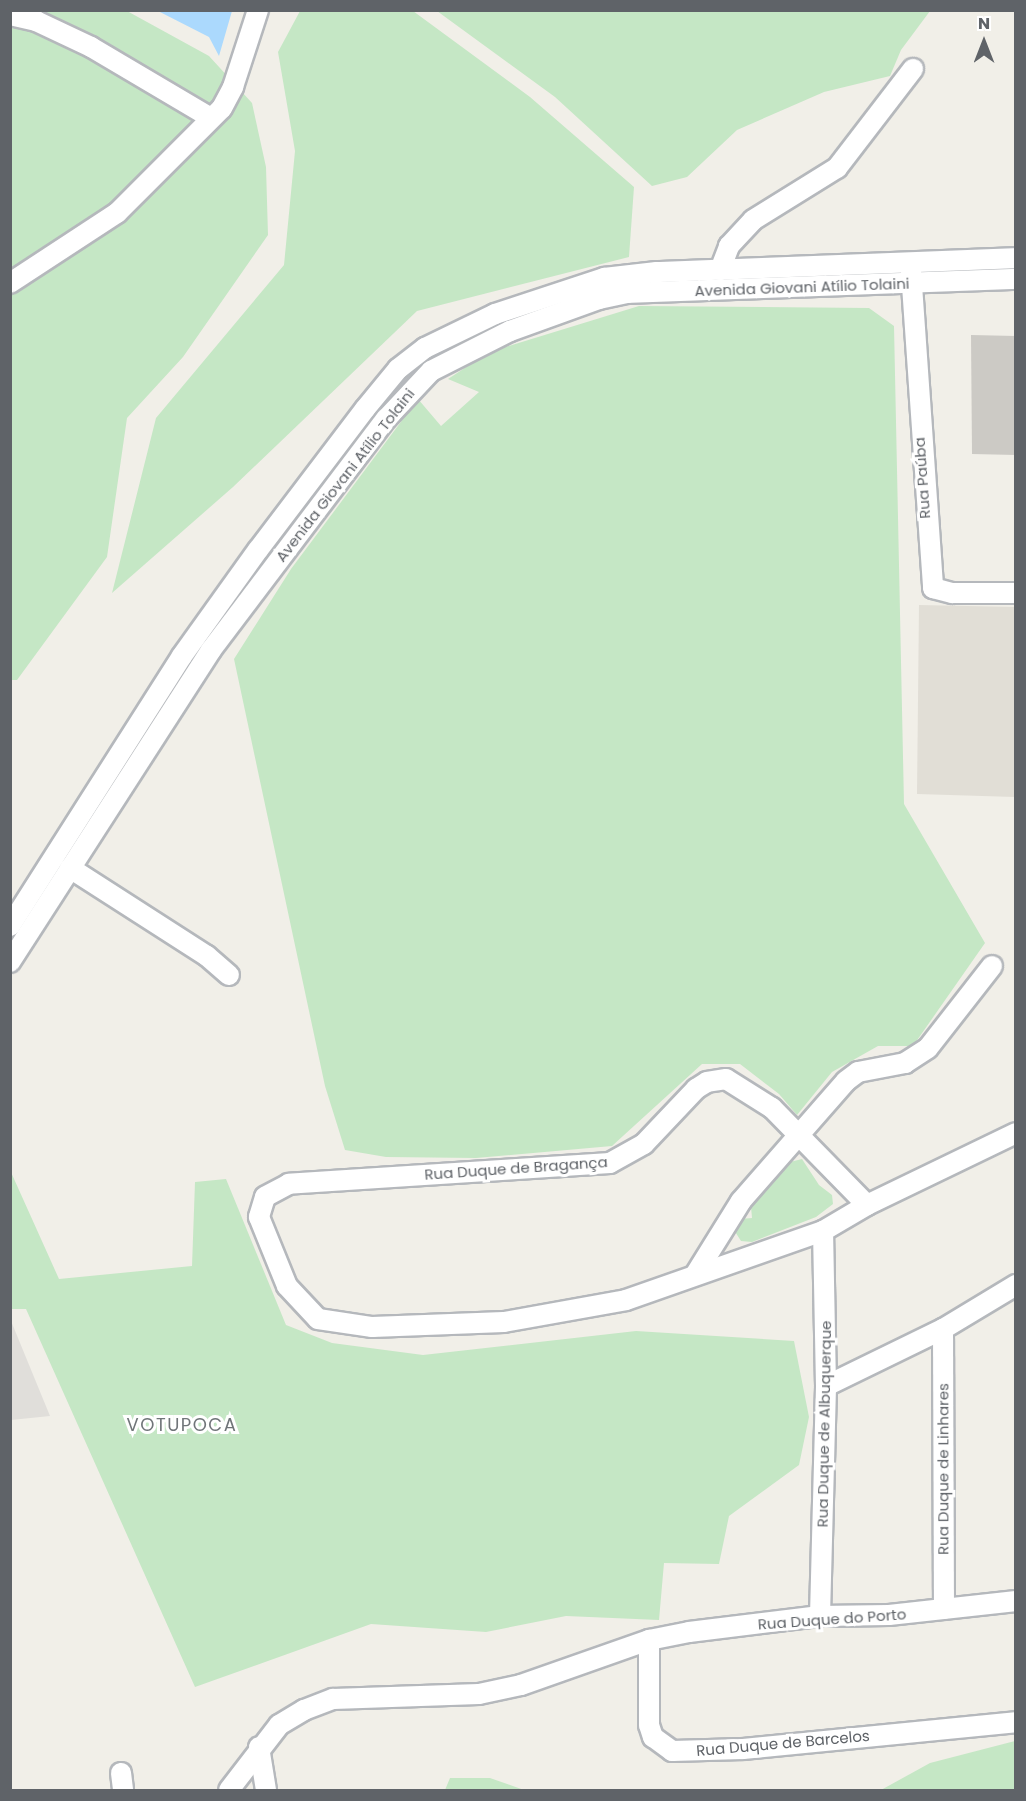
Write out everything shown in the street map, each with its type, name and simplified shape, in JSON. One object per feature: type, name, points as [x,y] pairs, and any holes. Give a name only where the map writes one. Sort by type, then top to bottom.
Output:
[{"type":"street","points":[[10,283],[117,213],[211,118],[229,98],[258,10]]},
{"type":"street","points":[[10,15],[36,21],[91,47],[211,118]]},
{"type":"street","points":[[720,270],[729,246],[753,219],[837,168],[913,69]]},
{"type":"street","name":"Avenida Giovani Atílio Tolaini","points":[[10,926],[182,656],[258,550],[398,369],[457,329],[563,290],[604,278],[657,272],[1016,258]]},
{"type":"street","points":[[910,262],[911,284]]},
{"type":"street","name":"Avenida Giovani Atílio Tolaini","points":[[10,962],[211,650],[386,419],[431,371],[510,331],[598,299],[628,293],[1016,279]]},
{"type":"street","name":"Rua Paúba","points":[[911,284],[933,588],[952,593],[1016,593]]},
{"type":"street","points":[[70,868],[207,956],[229,975]]},
{"type":"street","points":[[695,1275],[741,1201],[858,1072],[905,1063],[928,1048],[992,966]]},
{"type":"street","name":"Rua Duque de Bragança","points":[[695,1275],[626,1300],[504,1322],[372,1327],[318,1319],[287,1286],[259,1218],[265,1197],[289,1184],[610,1163],[644,1144],[696,1089],[715,1079],[739,1083],[772,1107],[867,1205]]},
{"type":"street","points":[[695,1275],[823,1231],[867,1205],[1016,1133]]},
{"type":"street","name":"Rua Duque de Albuquerque","points":[[820,1616],[826,1386],[823,1231]]},
{"type":"street","points":[[826,1386],[943,1329],[1016,1285]]},
{"type":"street","name":"Rua Duque de Linhares","points":[[943,1329],[944,1609]]},
{"type":"street","name":"Rua Duque do Porto","points":[[229,1791],[259,1747],[279,1725],[304,1710],[333,1699],[479,1694],[520,1685],[649,1640],[820,1616],[889,1615],[1016,1601]]},
{"type":"street","name":"Rua Duque de Barcelos","points":[[649,1640],[649,1725],[653,1737],[672,1751],[743,1749],[1016,1722]]},
{"type":"street","points":[[259,1747],[266,1791]]},
{"type":"shaded area","points":[[919,605],[1015,607],[1015,797],[917,794]]},
{"type":"shaded area","points":[[11,1321],[50,1416],[11,1420]]},
{"type":"green space","points":[[10,11],[127,11],[209,56],[252,103],[266,167],[268,235],[183,357],[127,418],[107,557],[17,680],[11,680]]},
{"type":"green space","points":[[300,11],[413,11],[530,97],[634,187],[629,257],[417,311],[233,487],[112,593],[156,418],[284,265],[295,151],[278,52]]},
{"type":"green space","points":[[437,11],[930,11],[901,50],[890,76],[824,92],[737,130],[687,177],[652,186],[555,97]]},
{"type":"green space","points":[[639,306],[869,308],[894,326],[904,804],[985,943],[913,1046],[878,1046],[832,1072],[797,1115],[779,1094],[740,1064],[702,1064],[612,1146],[476,1158],[386,1157],[345,1150],[325,1086],[234,659],[291,569],[418,399],[441,426],[479,392],[448,379],[489,352]]},
{"type":"green space","points":[[802,1159],[819,1185],[832,1195],[833,1204],[816,1217],[752,1242],[741,1241],[734,1230],[740,1219],[752,1218],[751,1207],[772,1181],[790,1162]]},
{"type":"green space","points":[[10,1170],[59,1279],[192,1266],[195,1182],[226,1179],[286,1325],[332,1343],[423,1355],[636,1331],[794,1341],[809,1417],[799,1465],[729,1516],[719,1564],[664,1563],[659,1620],[566,1616],[486,1632],[371,1624],[195,1687],[26,1309],[11,1309]]},
{"type":"green space","points":[[1015,1741],[1015,1790],[881,1790],[930,1763]]},
{"type":"green space","points":[[450,1778],[490,1778],[524,1790],[445,1790]]},
{"type":"water","points":[[158,11],[232,11],[219,56],[209,37]]},
{"type":"building","points":[[971,335],[1016,336],[1016,455],[972,454]]},
{"type":"district","name":"VOTUPOCA","points":[[182,1425]]}]
